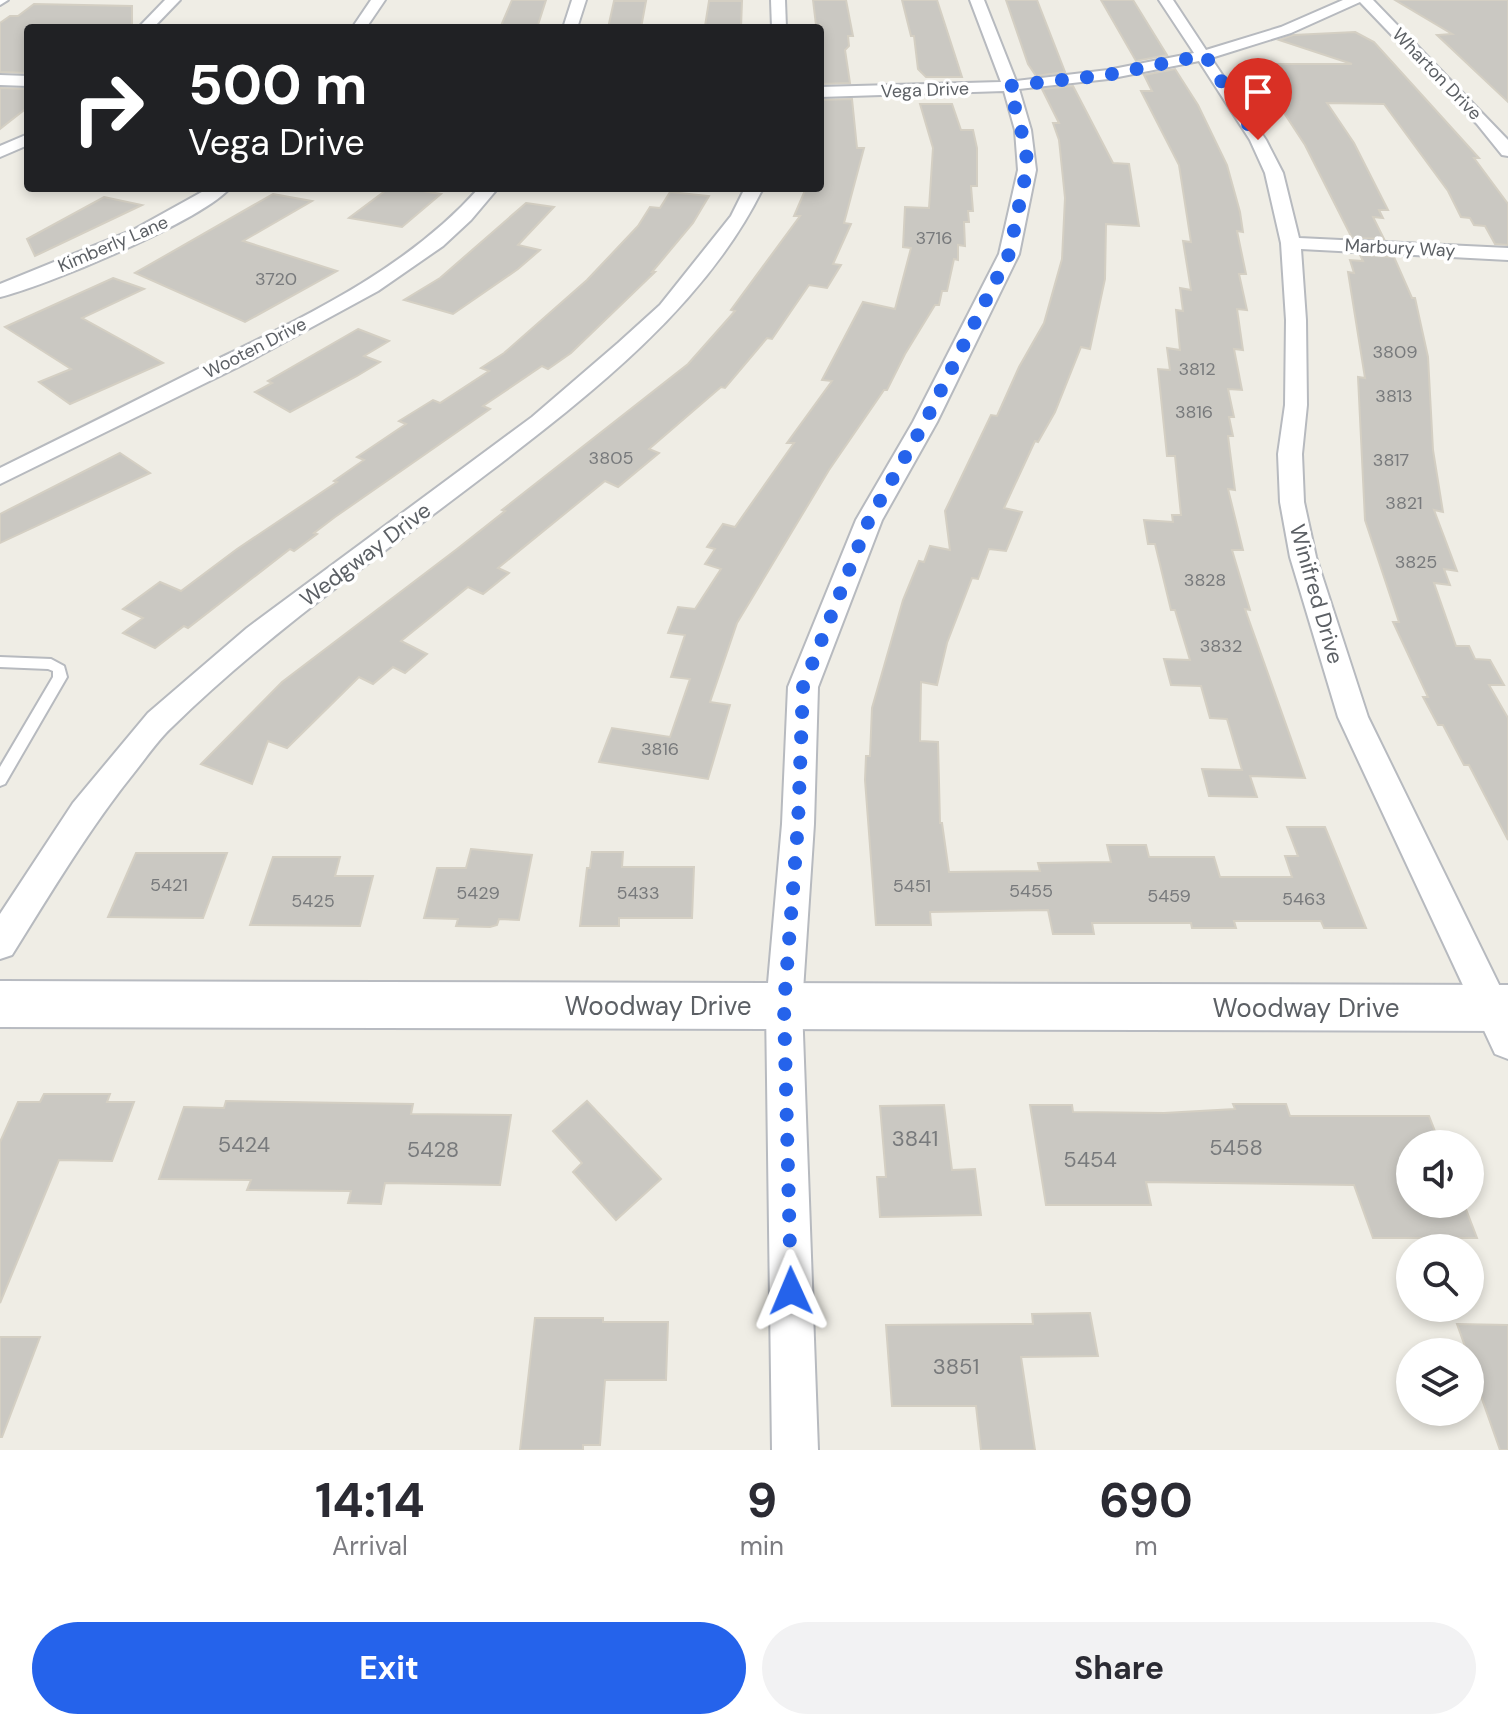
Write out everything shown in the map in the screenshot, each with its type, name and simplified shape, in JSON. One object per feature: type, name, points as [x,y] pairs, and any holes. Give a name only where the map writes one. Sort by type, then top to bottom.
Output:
[{"type":"street","points":[[149,24],[173,0]]},
{"type":"street","points":[[362,24],[378,0]]},
{"type":"street","points":[[571,24],[579,0]]},
{"type":"street","points":[[778,0],[779,24]]},
{"type":"street","points":[[795,1450],[784,1006],[798,824],[803,687],[869,520],[925,422],[1009,254],[1027,168],[1026,148],[1009,86],[977,0]]},
{"type":"street","name":"Winifred Drive","points":[[1166,0],[1205,55],[1258,140],[1274,173],[1291,243],[1296,320],[1296,405],[1290,454],[1292,502],[1303,557],[1353,717],[1503,1019]]},
{"type":"street","name":"Vega Drive","points":[[824,92],[1009,86],[1107,75],[1205,55],[1277,34],[1354,0]]},
{"type":"street","name":"Wharton Drive","points":[[1365,0],[1483,121],[1508,151]]},
{"type":"street","points":[[0,80],[24,81]]},
{"type":"street","points":[[0,152],[24,141]]},
{"type":"street","name":"Kimberly Lane","points":[[0,291],[149,230],[182,214],[215,192]]},
{"type":"street","name":"Wooten Drive","points":[[0,477],[260,346],[377,283],[470,212],[486,192]]},
{"type":"street","name":"Wedgway Drive","points":[[0,944],[84,812],[159,721],[257,635],[540,422],[626,348],[676,298],[739,218],[752,192]]},
{"type":"street","name":"Marbury Way","points":[[1291,243],[1508,254]]},
{"type":"street","name":"Woodway Drive","points":[[0,1004],[784,1006],[1503,1019]]},
{"type":"lane","points":[[0,662],[51,664],[59,669],[60,677],[0,780]]},
{"type":"building","points":[[512,0],[546,0],[538,24],[502,24]]},
{"type":"building","points":[[813,0],[846,0],[853,36],[848,36],[849,46],[845,50],[850,83],[824,84],[824,24],[816,24]]},
{"type":"building","points":[[902,0],[937,0],[962,77],[926,77],[918,69],[914,36],[911,36]]},
{"type":"building","points":[[1006,0],[1037,0],[1065,72],[1036,76],[1028,64]]},
{"type":"building","points":[[1101,0],[1133,0],[1167,55],[1136,61]]},
{"type":"building","points":[[1395,0],[1508,0],[1508,102],[1437,35],[1452,34]]},
{"type":"building","points":[[614,1],[646,1],[642,24],[609,24]]},
{"type":"building","points":[[709,1],[742,1],[741,24],[705,24]]},
{"type":"building","points":[[34,4],[132,6],[132,24],[24,24],[24,73],[0,72],[0,23],[10,16],[18,16]]},
{"type":"building","points":[[1355,32],[1374,42],[1479,158],[1474,158],[1508,204],[1508,245],[1495,244],[1485,226],[1474,225],[1470,218],[1461,217],[1448,191],[1384,104],[1327,103],[1354,143],[1388,210],[1379,210],[1383,218],[1373,217],[1384,239],[1352,238],[1305,145],[1252,64],[1352,64],[1279,40],[1293,35]]},
{"type":"building","points":[[1175,69],[1198,105],[1227,165],[1240,212],[1243,232],[1237,231],[1246,274],[1239,274],[1247,310],[1237,309],[1243,350],[1234,349],[1242,390],[1228,389],[1234,417],[1229,417],[1233,436],[1228,436],[1235,490],[1228,489],[1243,550],[1232,550],[1250,610],[1245,609],[1305,778],[1250,776],[1257,797],[1209,796],[1202,769],[1242,770],[1227,719],[1210,718],[1201,686],[1171,685],[1164,659],[1190,660],[1175,610],[1171,610],[1155,544],[1148,544],[1144,520],[1173,522],[1172,515],[1181,515],[1175,456],[1167,456],[1158,369],[1170,370],[1167,348],[1180,350],[1176,310],[1183,311],[1180,288],[1191,290],[1183,241],[1191,242],[1179,165],[1141,91],[1152,91],[1144,75]]},
{"type":"building","points":[[1073,86],[1113,163],[1129,164],[1139,226],[1106,224],[1105,279],[1090,349],[1081,347],[1055,412],[1038,442],[1035,441],[1004,508],[1022,512],[1006,551],[989,549],[978,579],[972,578],[947,643],[937,685],[921,682],[920,741],[938,742],[940,823],[949,872],[1040,871],[1038,863],[1111,862],[1107,845],[1146,845],[1149,857],[1214,857],[1220,877],[1292,877],[1285,856],[1298,856],[1287,827],[1325,827],[1366,928],[1324,928],[1321,921],[1234,921],[1236,928],[1192,928],[1191,923],[1092,923],[1094,934],[1053,934],[1048,910],[930,912],[931,925],[876,925],[865,780],[866,756],[870,756],[872,708],[903,600],[919,561],[924,562],[930,546],[950,550],[945,511],[991,415],[997,416],[1019,367],[1044,323],[1062,259],[1065,198],[1059,140],[1053,123],[1059,123],[1042,89]]},
{"type":"building","points":[[0,88],[24,89],[24,110],[0,129]]},
{"type":"building","points":[[852,99],[857,148],[864,148],[844,223],[851,224],[833,264],[841,265],[827,288],[809,285],[772,339],[767,338],[725,388],[721,387],[649,449],[659,453],[618,487],[605,481],[498,568],[509,573],[483,594],[468,587],[401,641],[427,654],[405,673],[393,667],[373,684],[359,677],[287,748],[268,741],[252,784],[201,764],[282,682],[457,549],[688,364],[735,311],[731,310],[800,216],[794,216],[804,192],[824,192],[824,100]]},
{"type":"building","points":[[920,104],[952,104],[961,130],[973,130],[977,148],[977,186],[971,186],[973,211],[968,211],[969,222],[964,222],[965,246],[958,245],[958,260],[954,259],[947,291],[942,291],[939,305],[935,305],[905,354],[887,390],[884,390],[829,470],[737,623],[710,702],[730,705],[708,779],[599,762],[612,728],[670,737],[690,679],[671,677],[685,635],[668,633],[678,607],[695,609],[721,569],[705,564],[715,549],[707,547],[723,524],[735,527],[794,443],[787,443],[832,381],[822,380],[863,302],[895,309],[911,248],[903,247],[905,207],[929,208],[933,148]]},
{"type":"building","points":[[384,192],[441,194],[402,227],[349,218]]},
{"type":"building","points":[[670,192],[709,196],[693,223],[652,272],[655,272],[571,353],[548,369],[542,366],[483,406],[490,409],[335,517],[294,551],[290,549],[188,628],[184,626],[155,648],[123,633],[143,618],[123,609],[160,582],[181,591],[337,482],[334,481],[364,460],[357,457],[406,424],[399,421],[433,400],[440,403],[489,371],[481,368],[504,353],[587,280],[638,226],[650,207],[660,208]]},
{"type":"building","points":[[273,194],[312,201],[243,241],[337,271],[245,322],[135,273]]},
{"type":"building","points":[[104,197],[142,205],[35,256],[27,239]]},
{"type":"building","points":[[526,203],[554,207],[518,245],[540,250],[518,269],[453,314],[404,300],[440,278]]},
{"type":"building","points":[[1360,255],[1394,257],[1412,298],[1415,298],[1428,357],[1433,450],[1443,512],[1434,510],[1457,571],[1444,569],[1450,585],[1434,583],[1456,646],[1469,646],[1475,659],[1490,660],[1504,685],[1489,685],[1508,718],[1508,840],[1469,765],[1464,765],[1443,725],[1438,725],[1423,697],[1428,697],[1393,622],[1399,622],[1365,520],[1358,377],[1365,378],[1348,272],[1354,273],[1350,260],[1363,261]]},
{"type":"building","points":[[113,278],[144,289],[82,318],[163,363],[70,404],[39,382],[71,369],[5,327]]},
{"type":"building","points":[[358,329],[389,341],[364,356],[380,362],[290,412],[255,392],[272,383],[268,381]]},
{"type":"building","points":[[120,453],[150,473],[0,543],[0,514]]},
{"type":"building","points":[[471,849],[532,855],[519,920],[499,919],[497,925],[490,927],[456,926],[458,919],[424,918],[437,868],[466,868]]},
{"type":"building","points":[[592,852],[623,852],[622,867],[694,867],[692,918],[619,918],[619,926],[580,926]]},
{"type":"building","points":[[136,853],[227,853],[203,918],[108,917]]},
{"type":"building","points":[[273,857],[340,857],[335,876],[373,876],[360,926],[250,925]]},
{"type":"building","points":[[44,1094],[110,1094],[107,1102],[134,1102],[112,1161],[59,1160],[0,1303],[0,1142],[18,1102],[40,1102]]},
{"type":"building","points":[[226,1101],[413,1104],[411,1114],[511,1115],[500,1185],[385,1183],[381,1204],[348,1203],[351,1191],[247,1190],[251,1180],[159,1179],[184,1107],[224,1108]]},
{"type":"building","points":[[587,1101],[661,1179],[616,1220],[573,1172],[582,1163],[553,1131]]},
{"type":"building","points":[[1233,1104],[1286,1104],[1290,1116],[1429,1116],[1434,1130],[1396,1130],[1396,1218],[1469,1218],[1475,1234],[1396,1234],[1396,1238],[1373,1238],[1354,1185],[1146,1182],[1151,1205],[1046,1205],[1030,1105],[1072,1105],[1073,1112],[1164,1113],[1235,1109]]},
{"type":"building","points":[[944,1105],[952,1170],[975,1169],[981,1215],[880,1217],[877,1177],[886,1177],[880,1106]]},
{"type":"building","points":[[1090,1313],[1098,1356],[1021,1357],[1035,1450],[981,1450],[976,1406],[892,1406],[886,1325],[1033,1324],[1032,1314]]},
{"type":"building","points":[[535,1318],[668,1322],[666,1380],[605,1380],[600,1445],[583,1445],[583,1450],[520,1450]]},
{"type":"building","points":[[1457,1324],[1508,1325],[1508,1450],[1500,1450],[1484,1405],[1484,1338],[1462,1338]]},
{"type":"building","points":[[0,1337],[40,1337],[2,1437],[0,1437]]},
{"type":"route","points":[[791,1291],[784,1006],[798,824],[803,687],[869,520],[925,422],[1009,254],[1027,168],[1026,148],[1009,86],[1077,80],[1177,63],[1205,55],[1258,140]]}]
